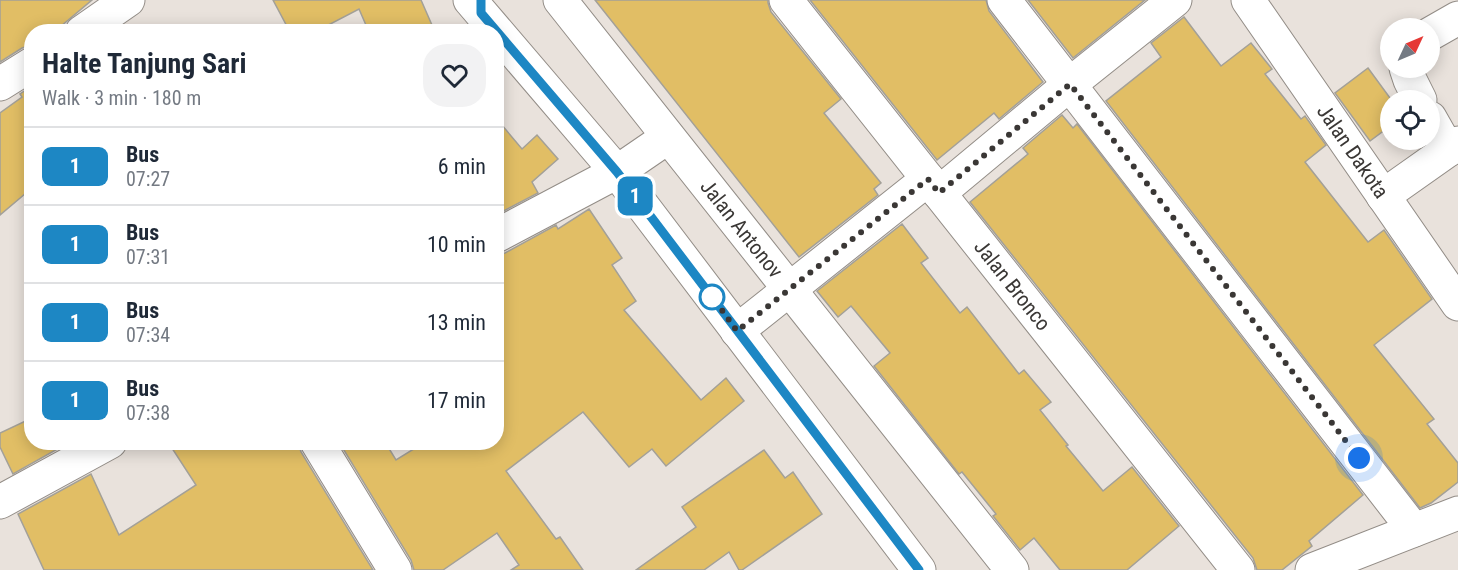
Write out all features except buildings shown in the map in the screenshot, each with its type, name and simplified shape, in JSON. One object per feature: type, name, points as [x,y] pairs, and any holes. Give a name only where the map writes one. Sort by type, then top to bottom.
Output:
[{"type":"street","points":[[94,24],[128,0]]},
{"type":"street","name":"Jalan Antonov","points":[[560,0],[1012,570]]},
{"type":"street","name":"Jalan Bronco","points":[[786,0],[1238,570]]},
{"type":"street","points":[[1004,0],[1414,530]]},
{"type":"street","points":[[737,331],[789,289],[934,186],[1070,84],[1175,0]]},
{"type":"street","name":"Jalan Dakota","points":[[1248,0],[1458,304]]},
{"type":"street","points":[[477,4],[494,24]]},
{"type":"street","points":[[1440,28],[1458,18]]},
{"type":"street","points":[[504,36],[617,172],[919,570]]},
{"type":"street","points":[[0,84],[24,69]]},
{"type":"street","points":[[1383,196],[1453,146],[1440,130]]},
{"type":"street","points":[[504,232],[617,172],[668,137]]},
{"type":"street","points":[[0,502],[95,450]]},
{"type":"street","points":[[322,450],[395,570]]},
{"type":"street","points":[[1312,570],[1458,513]]},
{"type":"bus line","name":"1","points":[[481,0],[481,13],[490,24]]},
{"type":"bus line","name":"1","points":[[504,40],[617,172],[919,570]]},
{"type":"route","points":[[712,297],[711,295],[737,331],[928,179],[939,193],[1070,84],[1359,458]]}]
